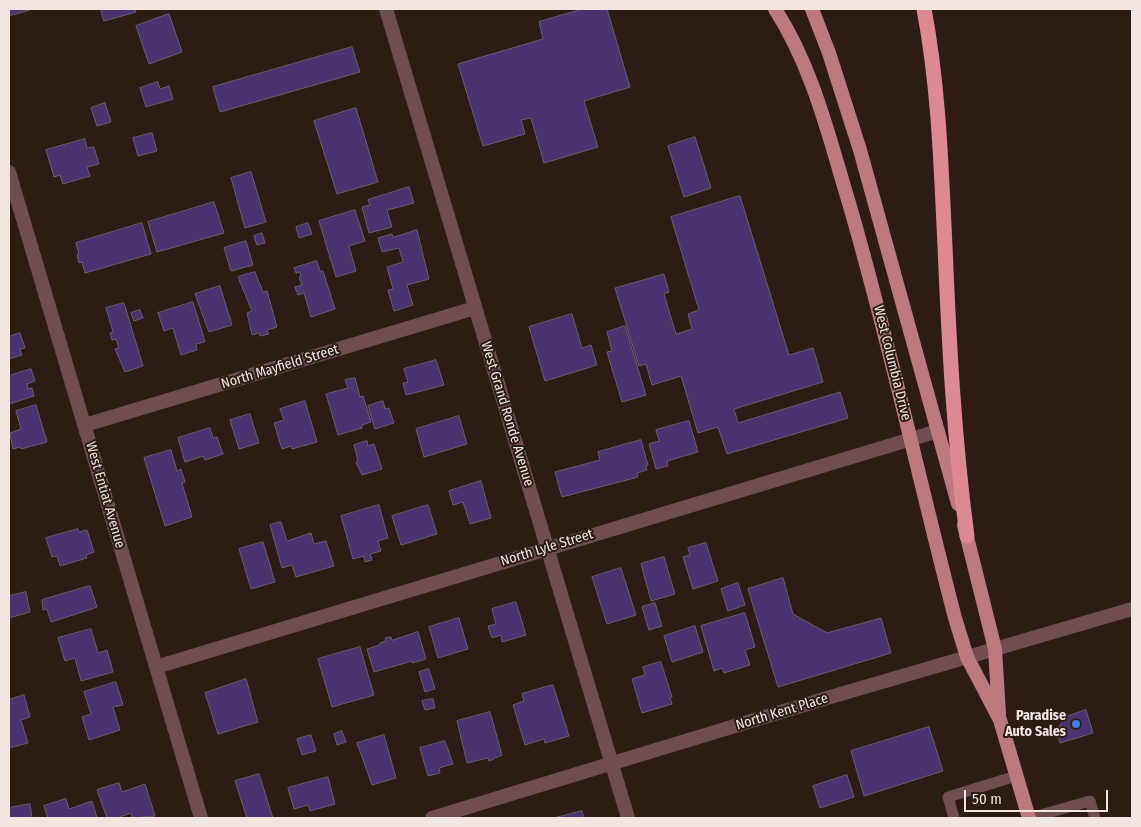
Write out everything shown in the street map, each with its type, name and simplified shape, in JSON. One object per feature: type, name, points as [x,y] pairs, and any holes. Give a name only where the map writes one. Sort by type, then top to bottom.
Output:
[{"type":"highway","points":[[924,9],[938,104],[950,378],[958,469],[967,536]]},
{"type":"main road","name":"West Columbia Drive","points":[[775,9],[802,58],[822,114],[870,277],[947,585],[967,657],[1000,720],[1029,818]]},
{"type":"main road","name":"West Columbia Drive","points":[[812,9],[823,34],[857,141],[967,536],[995,649],[1000,720]]},
{"type":"street","name":"West Grand Ronde Avenue","points":[[386,9],[628,818]]},
{"type":"street","name":"West Entiat Avenue","points":[[9,172],[201,818]]},
{"type":"street","name":"North Mayfield Street","points":[[85,426],[475,308]]},
{"type":"street","name":"North Lyle Street","points":[[156,666],[938,431]]},
{"type":"street","name":"North Kent Place","points":[[432,818],[1132,609]]},
{"type":"lane","points":[[954,818],[948,798],[1016,776]]},
{"type":"lane","points":[[1029,818],[1090,801],[1095,818]]},
{"type":"building","points":[[9,9],[33,9],[9,16]]},
{"type":"building","points":[[101,9],[135,9],[136,12],[104,21]]},
{"type":"building","points":[[583,9],[607,9],[630,87],[584,101],[598,147],[544,163],[531,118],[521,120],[525,134],[483,146],[458,64],[543,39],[539,22]]},
{"type":"building","points":[[169,14],[182,52],[149,64],[136,26]]},
{"type":"building","points":[[352,47],[360,72],[220,112],[213,87]]},
{"type":"building","points":[[158,82],[160,89],[169,86],[173,99],[146,107],[140,88]]},
{"type":"building","points":[[105,103],[111,122],[97,126],[91,108]]},
{"type":"building","points":[[356,108],[378,182],[337,194],[314,121]]},
{"type":"building","points":[[152,133],[157,151],[138,156],[133,138]]},
{"type":"building","points":[[695,137],[711,188],[684,197],[668,146]]},
{"type":"building","points":[[85,139],[87,148],[94,147],[99,164],[87,167],[90,176],[63,184],[60,175],[54,177],[46,150]]},
{"type":"building","points":[[251,172],[266,222],[245,228],[231,178]]},
{"type":"building","points":[[409,187],[414,203],[387,210],[392,227],[369,233],[362,207],[370,205],[368,200]]},
{"type":"building","points":[[740,196],[789,355],[813,348],[823,382],[734,409],[738,423],[840,392],[848,418],[727,454],[718,427],[698,433],[681,376],[652,385],[646,364],[639,366],[615,288],[664,274],[669,292],[664,294],[676,334],[692,329],[688,314],[699,310],[671,217]]},
{"type":"building","points":[[214,202],[224,233],[157,252],[148,222]]},
{"type":"building","points":[[355,210],[365,241],[349,246],[356,271],[336,277],[319,221]]},
{"type":"building","points":[[142,223],[151,254],[85,273],[82,262],[79,263],[76,243]]},
{"type":"building","points":[[308,223],[312,234],[299,238],[296,227]]},
{"type":"building","points":[[417,230],[429,279],[407,285],[413,305],[394,311],[388,290],[393,289],[387,267],[403,262],[399,248],[382,252],[378,238],[392,234],[393,237]]},
{"type":"building","points":[[262,233],[265,243],[257,245],[254,236]]},
{"type":"building","points":[[246,241],[253,265],[231,271],[224,248]]},
{"type":"building","points":[[317,261],[320,271],[323,271],[335,309],[311,317],[304,293],[298,295],[295,287],[302,285],[299,277],[301,277],[300,272],[296,273],[294,268]]},
{"type":"building","points":[[255,272],[263,292],[267,291],[277,327],[267,330],[269,334],[260,336],[259,333],[252,335],[247,313],[252,311],[238,277]]},
{"type":"building","points":[[220,286],[232,325],[209,332],[195,294]]},
{"type":"building","points":[[193,302],[205,342],[196,344],[197,350],[181,355],[173,328],[164,331],[158,313]]},
{"type":"building","points":[[124,303],[143,366],[125,372],[115,349],[119,348],[116,339],[112,340],[110,333],[113,332],[106,308]]},
{"type":"building","points":[[140,310],[143,318],[134,321],[131,313]]},
{"type":"building","points":[[572,314],[582,348],[591,345],[597,365],[545,381],[529,327]]},
{"type":"building","points":[[625,326],[646,395],[622,402],[607,352],[612,351],[607,332]]},
{"type":"building","points":[[20,333],[25,348],[20,349],[22,355],[9,359],[9,337]]},
{"type":"building","points":[[436,360],[444,385],[406,395],[403,383],[408,382],[404,369]]},
{"type":"building","points":[[31,369],[35,381],[27,384],[28,389],[32,388],[34,396],[9,404],[9,376]]},
{"type":"building","points":[[355,378],[360,397],[363,396],[371,422],[362,425],[362,428],[338,435],[326,394],[348,388],[345,380]]},
{"type":"building","points":[[305,401],[317,442],[292,449],[291,446],[282,449],[274,423],[284,420],[280,409]]},
{"type":"building","points":[[383,401],[385,409],[389,408],[394,423],[375,429],[368,406]]},
{"type":"building","points":[[36,405],[47,442],[21,449],[20,447],[13,449],[10,433],[21,429],[16,411]]},
{"type":"building","points":[[250,414],[259,443],[239,449],[230,420]]},
{"type":"building","points":[[459,416],[467,444],[424,457],[416,429]]},
{"type":"building","points":[[689,421],[698,452],[667,461],[668,466],[656,469],[649,444],[659,441],[656,430]]},
{"type":"building","points":[[210,428],[213,438],[217,437],[223,454],[205,460],[203,456],[185,462],[178,438]]},
{"type":"building","points":[[641,440],[648,465],[646,466],[647,470],[637,473],[638,477],[562,497],[555,472],[600,460],[598,452]]},
{"type":"building","points":[[367,441],[368,446],[374,444],[382,469],[362,475],[356,462],[358,461],[354,445]]},
{"type":"building","points":[[171,450],[177,471],[181,469],[185,482],[182,483],[192,517],[165,526],[144,458]]},
{"type":"building","points":[[481,481],[491,518],[470,524],[463,502],[453,505],[449,491]]},
{"type":"building","points":[[379,505],[388,538],[378,541],[381,551],[370,554],[372,560],[365,562],[364,556],[353,559],[341,516]]},
{"type":"building","points":[[428,505],[437,534],[401,545],[392,516]]},
{"type":"building","points":[[281,522],[287,541],[311,533],[314,544],[326,541],[334,566],[296,577],[292,565],[282,568],[270,525]]},
{"type":"building","points":[[78,529],[79,532],[87,530],[94,552],[86,555],[87,558],[60,566],[57,556],[52,557],[46,538]]},
{"type":"building","points":[[263,542],[275,582],[251,589],[239,549]]},
{"type":"building","points":[[706,543],[718,581],[693,589],[683,557],[690,555],[688,548]]},
{"type":"building","points":[[664,557],[675,594],[651,601],[641,564]]},
{"type":"building","points":[[621,568],[636,615],[607,624],[592,577]]},
{"type":"building","points":[[783,578],[793,614],[827,633],[881,618],[891,653],[778,687],[748,589]]},
{"type":"building","points":[[738,583],[745,605],[728,611],[721,589]]},
{"type":"building","points":[[90,586],[97,607],[51,622],[47,609],[43,610],[42,600]]},
{"type":"building","points":[[26,592],[30,612],[9,618],[9,596]]},
{"type":"building","points":[[516,602],[526,635],[502,642],[501,635],[492,638],[488,626],[496,624],[492,609]]},
{"type":"building","points":[[655,603],[662,626],[649,630],[642,607]]},
{"type":"building","points":[[745,613],[755,647],[745,650],[750,665],[724,673],[722,668],[714,671],[701,626]]},
{"type":"building","points":[[459,618],[468,649],[438,658],[429,627]]},
{"type":"building","points":[[695,626],[703,652],[672,662],[664,636]]},
{"type":"building","points":[[91,629],[98,653],[107,650],[113,672],[81,681],[75,658],[65,661],[58,638]]},
{"type":"building","points":[[418,632],[426,659],[374,672],[367,649],[380,645],[380,643],[386,641],[385,638],[391,637],[392,640]]},
{"type":"building","points":[[360,647],[374,695],[332,707],[318,659]]},
{"type":"building","points":[[661,662],[672,697],[670,698],[672,704],[642,713],[632,679],[645,675],[643,667]]},
{"type":"building","points":[[429,669],[435,689],[425,692],[419,672]]},
{"type":"building","points":[[246,679],[258,722],[218,734],[205,693]]},
{"type":"building","points":[[116,682],[123,705],[113,707],[120,730],[89,740],[82,717],[91,714],[84,692]]},
{"type":"building","points":[[553,685],[569,736],[545,743],[544,739],[525,745],[513,705],[524,701],[522,694]]},
{"type":"building","points":[[24,695],[30,717],[21,720],[28,743],[9,748],[9,700]]},
{"type":"building","points":[[433,699],[435,708],[425,710],[422,701]]},
{"type":"building","name":"Paradise Auto Sales","points":[[1086,710],[1093,733],[1060,743],[1057,731],[1065,717]]},
{"type":"building","points":[[490,712],[502,755],[489,761],[488,758],[467,763],[457,721]]},
{"type":"building","points":[[929,727],[943,771],[864,796],[851,751]]},
{"type":"building","points":[[342,731],[346,742],[337,745],[334,734]]},
{"type":"building","points":[[311,735],[316,751],[302,755],[297,739]]},
{"type":"building","points":[[384,735],[396,778],[372,785],[357,743]]},
{"type":"building","points":[[445,741],[453,764],[439,768],[440,773],[428,776],[420,748]]},
{"type":"building","points":[[259,774],[273,818],[247,818],[235,781]]},
{"type":"building","points":[[847,775],[854,797],[820,808],[813,786]]},
{"type":"building","points":[[328,777],[335,804],[310,811],[308,805],[294,809],[288,788]]},
{"type":"building","points":[[119,783],[122,792],[145,784],[155,816],[132,818],[131,813],[117,818],[107,818],[97,790]]},
{"type":"building","points":[[66,799],[69,809],[92,801],[97,818],[48,818],[44,806]]},
{"type":"building","points":[[30,804],[32,818],[9,818],[9,808]]},
{"type":"building","points":[[582,811],[584,818],[554,818]]},
{"type":"place","name":"Paradise Auto Sales","points":[[1076,724]]}]
